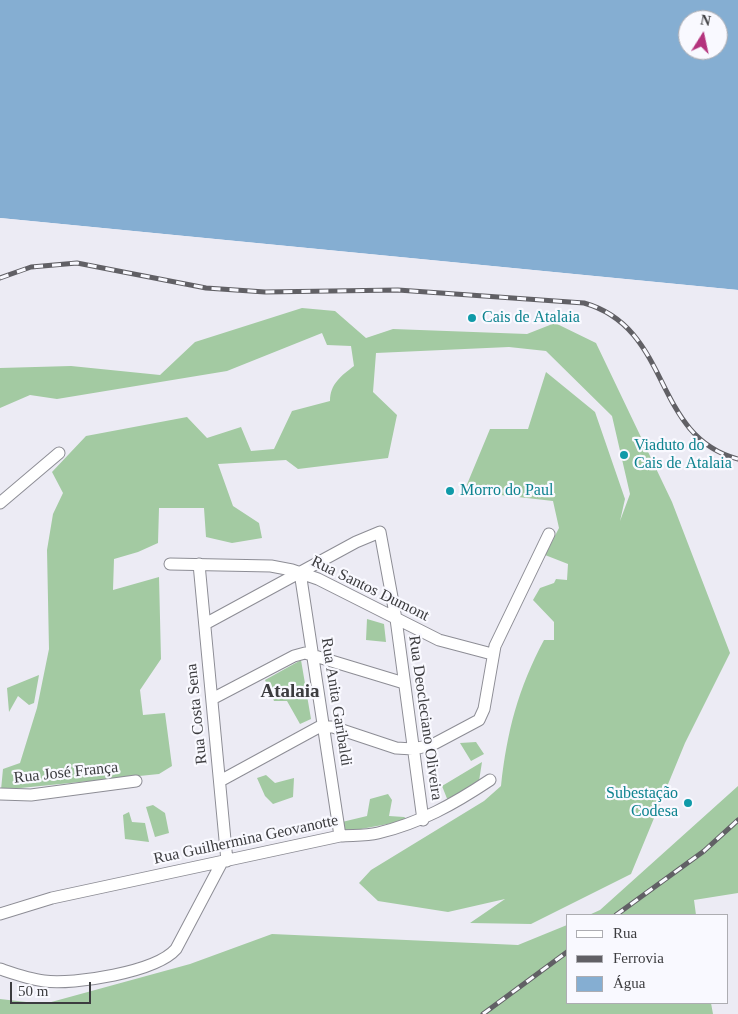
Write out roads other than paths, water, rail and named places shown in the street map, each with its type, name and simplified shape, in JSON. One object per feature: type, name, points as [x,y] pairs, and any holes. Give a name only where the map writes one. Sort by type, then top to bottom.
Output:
[{"type":"street","points":[[0,503],[59,453]]},
{"type":"street","name":"Rua Deocleciano Oliveira","points":[[300,572],[364,537],[380,532],[396,619],[423,820]]},
{"type":"street","points":[[220,781],[314,728],[333,727],[396,748],[413,749],[432,745],[476,722],[482,716],[492,654],[549,534]]},
{"type":"street","name":"Rua Santos Dumont","points":[[170,564],[271,566],[300,572],[450,644],[492,654]]},
{"type":"street","name":"Rua Costa Sena","points":[[199,564],[220,781],[224,861]]},
{"type":"street","points":[[205,624],[300,572]]},
{"type":"street","name":"Rua Anita Garibaldi","points":[[300,572],[340,836]]},
{"type":"street","points":[[212,699],[294,656],[304,653],[313,654],[404,683]]},
{"type":"street","name":"Rua Guilhermina Geovanotte","points":[[0,914],[52,898],[340,836],[378,833],[423,820],[463,799],[490,780]]},
{"type":"street","name":"Rua José França","points":[[0,794],[31,795],[136,781]]},
{"type":"street","points":[[0,969],[30,979],[70,982],[116,974],[164,958],[176,949],[224,861]]},
{"type":"water","points":[[0,0],[738,0],[738,290],[0,218]]},
{"type":"railway","points":[[0,278],[31,267],[77,263],[206,288],[265,292],[398,290],[584,303],[613,316],[633,335],[649,357],[675,406],[690,428],[710,447],[738,459]]},
{"type":"railway","points":[[617,914],[704,851],[738,820]]},
{"type":"railway","points":[[483,1014],[566,953]]},
{"type":"place","name":"Cais de Atalaia","points":[[472,318]]},
{"type":"place","name":"Viaduto do Cais de Atalaia","points":[[624,455]]},
{"type":"place","name":"Morro do Paul","points":[[450,491]]},
{"type":"place","name":"Subestação Codesa","points":[[688,803]]},
{"type":"district","name":"Atalaia","points":[[290,692]]}]
